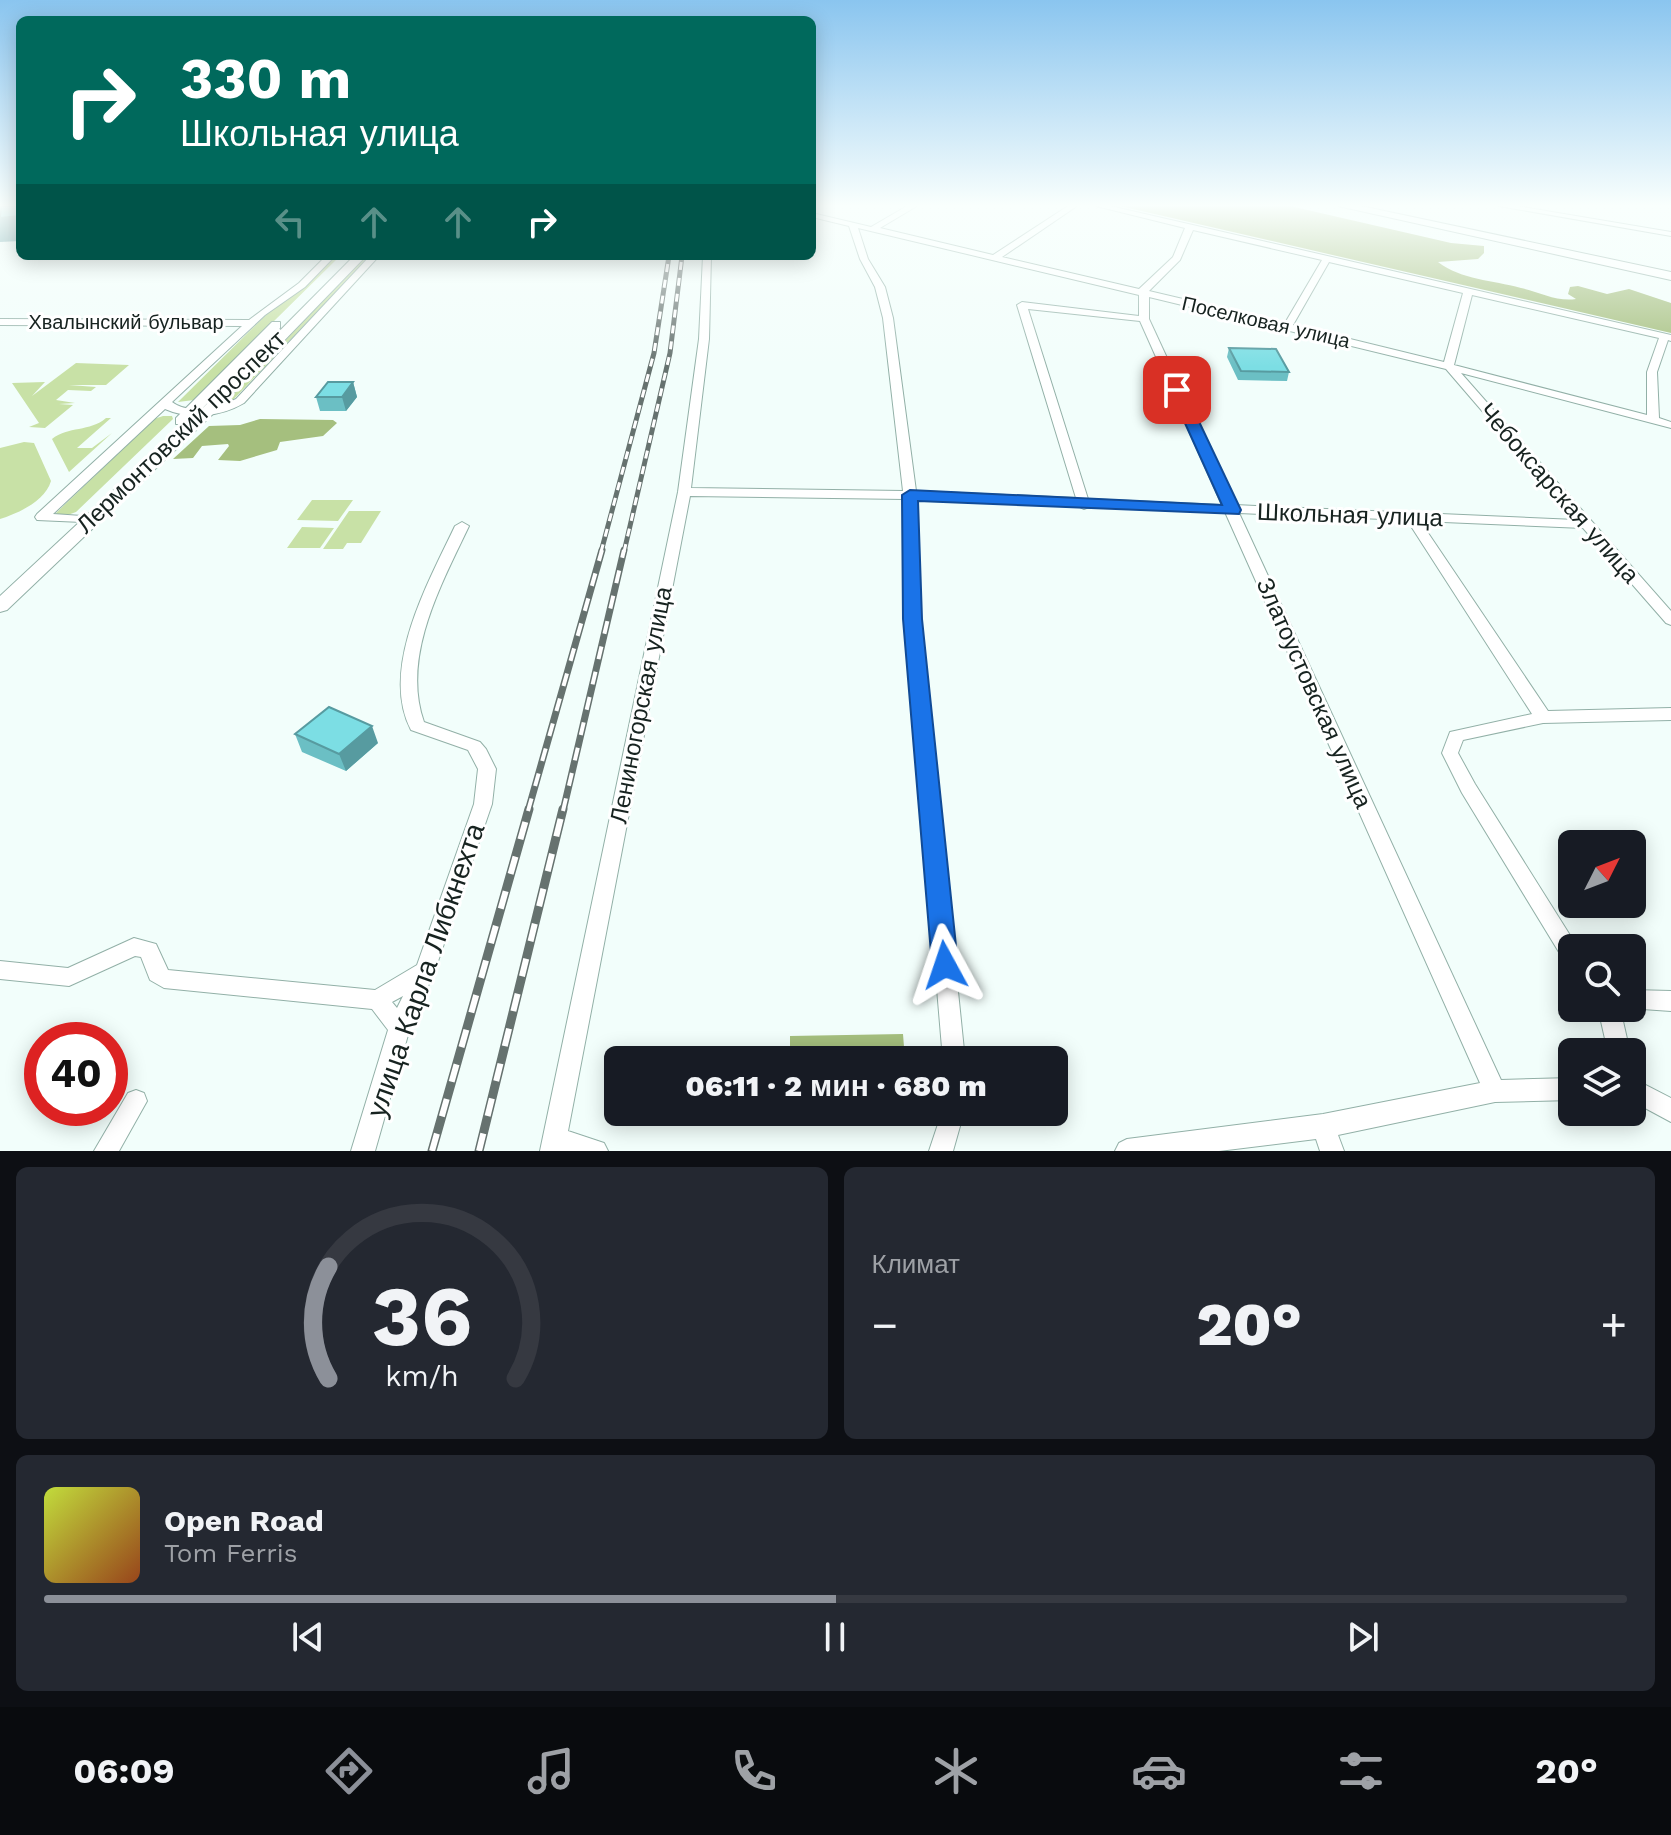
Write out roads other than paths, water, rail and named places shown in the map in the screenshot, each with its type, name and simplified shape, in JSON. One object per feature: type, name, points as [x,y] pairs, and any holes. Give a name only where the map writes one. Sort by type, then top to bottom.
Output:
[{"type":"highway","points":[[1606,260],[1671,273]]},
{"type":"highway","points":[[1611,260],[1671,273]]},
{"type":"main road","name":"Лермонтовский проспект","points":[[0,594],[77,519],[200,411],[341,260]]},
{"type":"main road","name":"Лермонтовский проспект","points":[[0,606],[356,260]]},
{"type":"street","points":[[77,519],[42,517],[251,323],[296,289],[327,260]]},
{"type":"street","points":[[167,403],[172,409],[200,411],[222,409],[240,401],[371,260]]},
{"type":"street","name":"Лениногорская улица","points":[[553,1145],[684,492],[704,339],[707,260]]},
{"type":"street","points":[[864,260],[880,287],[888,318],[910,495],[913,619],[953,1046]]},
{"type":"street","name":"Поселковая улица","points":[[1007,260],[1448,365],[1671,425]]},
{"type":"street","points":[[1143,293],[1146,285],[1175,260]]},
{"type":"street","points":[[1287,328],[1326,260]]},
{"type":"street","points":[[1334,260],[1668,337],[1652,372],[1653,420]]},
{"type":"street","points":[[1448,365],[1468,291]]},
{"type":"street","name":"Златоустовская улица","points":[[1143,293],[1144,319],[1495,1091]]},
{"type":"street","points":[[1084,505],[1022,305],[1144,319]]},
{"type":"street","name":"Хвалынский бульвар","points":[[0,322],[251,323]]},
{"type":"street","name":"Чебоксарская улица","points":[[1448,365],[1671,620]]},
{"type":"street","name":"Школьная улица","points":[[684,492],[910,495],[1084,505],[1585,524]]},
{"type":"street","points":[[1412,518],[1543,717]]},
{"type":"street","name":"улица Карла Либкнехта","points":[[363,1151],[399,1028],[425,970],[478,820],[486,787],[487,769],[474,746],[423,730],[412,716],[409,702],[417,630],[427,600],[462,526]]},
{"type":"street","points":[[1558,934],[1468,788],[1450,753],[1456,736],[1543,717],[1671,714]]},
{"type":"street","points":[[0,970],[69,977],[134,947],[149,950],[157,974],[164,979],[378,1000],[425,970]]},
{"type":"street","points":[[378,1000],[399,1028]]},
{"type":"street","points":[[1646,1000],[1671,1001]]},
{"type":"street","points":[[1127,1151],[1323,1126],[1495,1091],[1558,1089]]},
{"type":"street","points":[[1646,1097],[1671,1111]]},
{"type":"street","points":[[106,1151],[136,1101]]},
{"type":"street","points":[[941,1151],[949,1126]]},
{"type":"street","points":[[1323,1126],[1332,1151]]},
{"type":"street","points":[[553,1145],[596,1151]]},
{"type":"railway","points":[[601,552],[654,353],[668,260]]},
{"type":"railway","points":[[624,552],[670,353],[682,260]]},
{"type":"railway","points":[[528,811],[602,550]]},
{"type":"railway","points":[[563,811],[624,550]]},
{"type":"railway","points":[[432,1151],[529,809]]},
{"type":"railway","points":[[479,1151],[563,809]]}]
